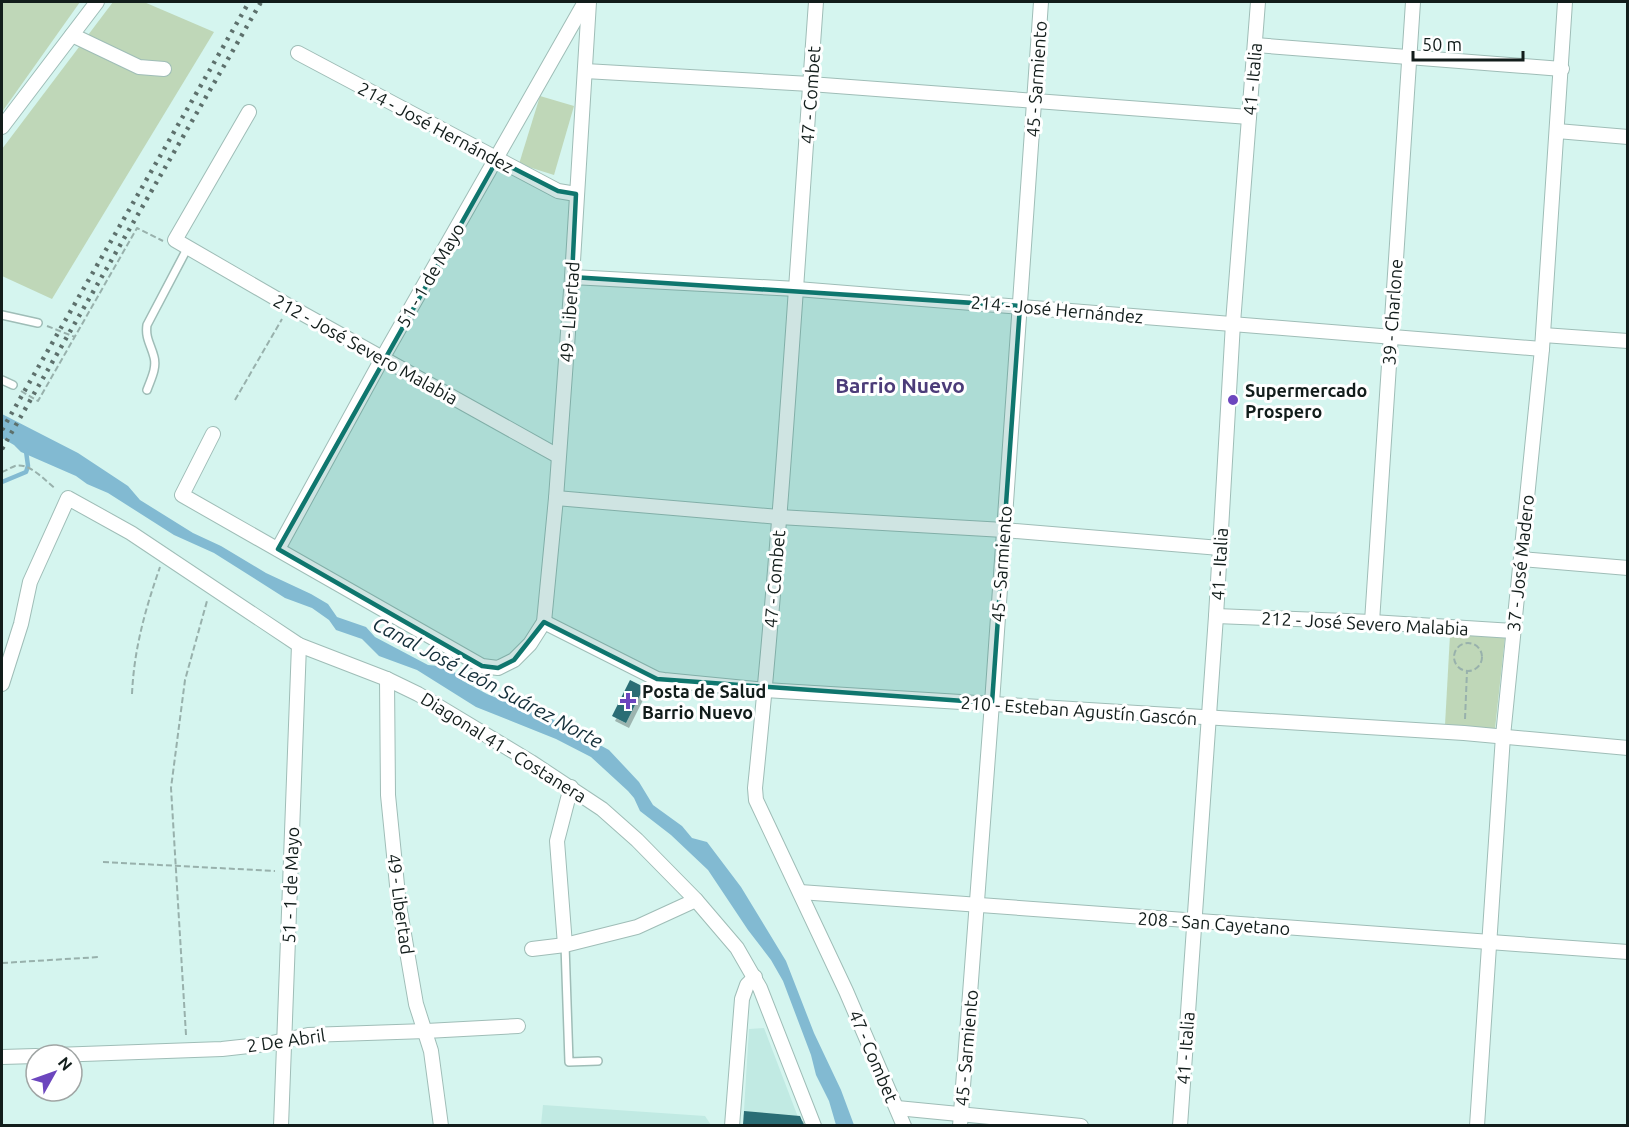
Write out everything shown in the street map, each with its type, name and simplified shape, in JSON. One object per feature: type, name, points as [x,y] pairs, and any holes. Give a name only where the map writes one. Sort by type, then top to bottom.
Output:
[{"type":"street","points":[[2,127],[97,2]]},
{"type":"street","name":"49 - Libertad","points":[[544,622],[556,498],[572,277],[587,2]]},
{"type":"street","name":"51 - 1 de Mayo","points":[[278,549],[383,357],[587,2]]},
{"type":"street","name":"47 - Combet","points":[[816,2],[797,289],[755,788],[756,800],[846,991],[904,1125]]},
{"type":"street","name":"45 - Sarmiento","points":[[961,1120],[1041,2]]},
{"type":"street","name":"41 - Italia","points":[[1180,1125],[1216,616],[1233,323],[1258,2]]},
{"type":"street","name":"39 - Charlone","points":[[1372,622],[1413,2]]},
{"type":"street","name":"37 - José Madero","points":[[1477,1125],[1503,736],[1542,349],[1566,2]]},
{"type":"street","points":[[72,35],[139,67],[164,69]]},
{"type":"street","points":[[1255,45],[1562,69]]},
{"type":"street","name":"214 - José Hernández","points":[[298,53],[558,191],[576,194]]},
{"type":"street","points":[[585,71],[810,84],[1249,117]]},
{"type":"street","points":[[175,240],[249,112]]},
{"type":"street","points":[[1557,131],[1628,137]]},
{"type":"street","name":"212 - José Severo Malabia","points":[[175,240],[558,456]]},
{"type":"street","name":"214 - José Hernández","points":[[572,277],[797,289],[1542,349]]},
{"type":"street","points":[[1543,335],[1628,341]]},
{"type":"street","points":[[213,434],[182,495],[482,666],[498,668],[514,660],[530,644],[544,622]]},
{"type":"street","points":[[2,684],[21,624],[30,582],[68,498]]},
{"type":"street","name":"Diagonal 41 - Costanera","points":[[68,498],[131,533],[299,645],[387,679],[418,694],[602,808],[696,900],[737,948],[755,977],[814,1125]]},
{"type":"street","points":[[556,498],[779,517],[1004,530],[1220,548]]},
{"type":"street","points":[[1521,559],[1628,568]]},
{"type":"street","name":"212 - José Severo Malabia","points":[[1216,616],[1372,622],[1513,631]]},
{"type":"street","name":"210 - Esteban Agustín Gascón","points":[[544,622],[657,679],[765,690],[1464,733],[1628,748]]},
{"type":"street","name":"51 - 1 de Mayo","points":[[281,1125],[299,645]]},
{"type":"street","name":"49 - Libertad","points":[[387,679],[388,795],[399,905],[416,1004],[431,1051],[441,1125]]},
{"type":"street","points":[[566,945],[557,841],[571,787]]},
{"type":"street","name":"208 - San Cayetano","points":[[800,892],[1628,952]]},
{"type":"street","points":[[532,949],[566,945],[637,927],[696,900]]},
{"type":"street","points":[[732,1125],[742,999],[747,985],[755,977]]},
{"type":"street","name":"2 De Abril","points":[[84,1054],[233,1048],[308,1035],[518,1026]]},
{"type":"street","points":[[2,1057],[24,1056]]},
{"type":"street","points":[[897,1108],[961,1120],[1081,1125]]},
{"type":"lane","points":[[147,390],[154,372],[155,359],[145,333],[147,325],[188,247]]},
{"type":"lane","points":[[2,315],[38,323]]},
{"type":"lane","points":[[2,380],[13,386]]},
{"type":"lane","points":[[566,945],[569,1062],[598,1061]]},
{"type":"path","points":[[13,386],[39,401],[137,228],[168,244],[175,240]]},
{"type":"path","points":[[235,400],[290,306]]},
{"type":"path","points":[[38,323],[75,336]]},
{"type":"path","points":[[2,472],[15,466],[23,466],[33,470],[68,498]]},
{"type":"path","points":[[132,694],[137,641],[164,556]]},
{"type":"path","points":[[187,1050],[171,788],[184,680],[211,587]]},
{"type":"path","points":[[1471,643],[1479,647],[1482,652],[1482,661],[1476,669],[1467,671],[1458,668],[1454,655],[1462,644],[1471,643]]},
{"type":"path","points":[[1464,733],[1467,671]]},
{"type":"path","points":[[103,862],[290,872]]},
{"type":"path","points":[[2,963],[99,957]]},
{"type":"highlighted area","points":[[497,160],[558,191],[576,194],[572,277],[1020,306],[992,703],[657,679],[544,622],[514,660],[498,668],[482,666],[278,549]]},
{"type":"shaded area","points":[[2,414],[78,453],[128,486],[140,500],[193,533],[328,604],[337,617],[366,627],[375,637],[428,665],[450,667],[463,681],[487,694],[511,704],[530,707],[609,750],[639,782],[653,805],[682,826],[692,838],[707,842],[741,887],[786,961],[854,1125],[836,1125],[783,981],[771,960],[708,870],[671,835],[640,811],[628,791],[591,757],[556,739],[476,707],[417,670],[379,656],[362,639],[336,630],[329,620],[312,608],[285,598],[214,553],[174,535],[108,493],[21,452],[2,438]]},
{"type":"shaded area","points":[[764,1028],[801,1125],[743,1126],[749,1029]]},
{"type":"shaded area","points":[[543,1105],[705,1116],[711,1125],[541,1125]]},
{"type":"green space","points":[[2,2],[80,2],[2,112]]},
{"type":"green space","points":[[113,2],[144,2],[214,32],[52,299],[2,276],[2,149]]},
{"type":"green space","points":[[540,96],[574,106],[554,175],[519,164]]},
{"type":"green space","points":[[1450,635],[1505,637],[1495,729],[1445,725]]},
{"type":"building","name":"Posta de Salud Barrio Nuevo","points":[[630,680],[644,687],[626,723],[612,716]]},
{"type":"building","points":[[744,1111],[800,1116],[804,1125],[743,1125]]},
{"type":"waterway","points":[[2,482],[26,472],[28,466],[26,451]]},
{"type":"railway","points":[[2,430],[249,2]]},
{"type":"railway","points":[[2,449],[261,2]]},
{"type":"place","name":"Supermercado Prospero","points":[[1233,400]]},
{"type":"place","name":"Posta de Salud Barrio Nuevo","points":[[628,701]]},
{"type":"district","name":"Barrio Nuevo","points":[[900,385]]},
{"type":"water label","name":"Canal José León Suárez Norte","points":[[488,682]]}]
